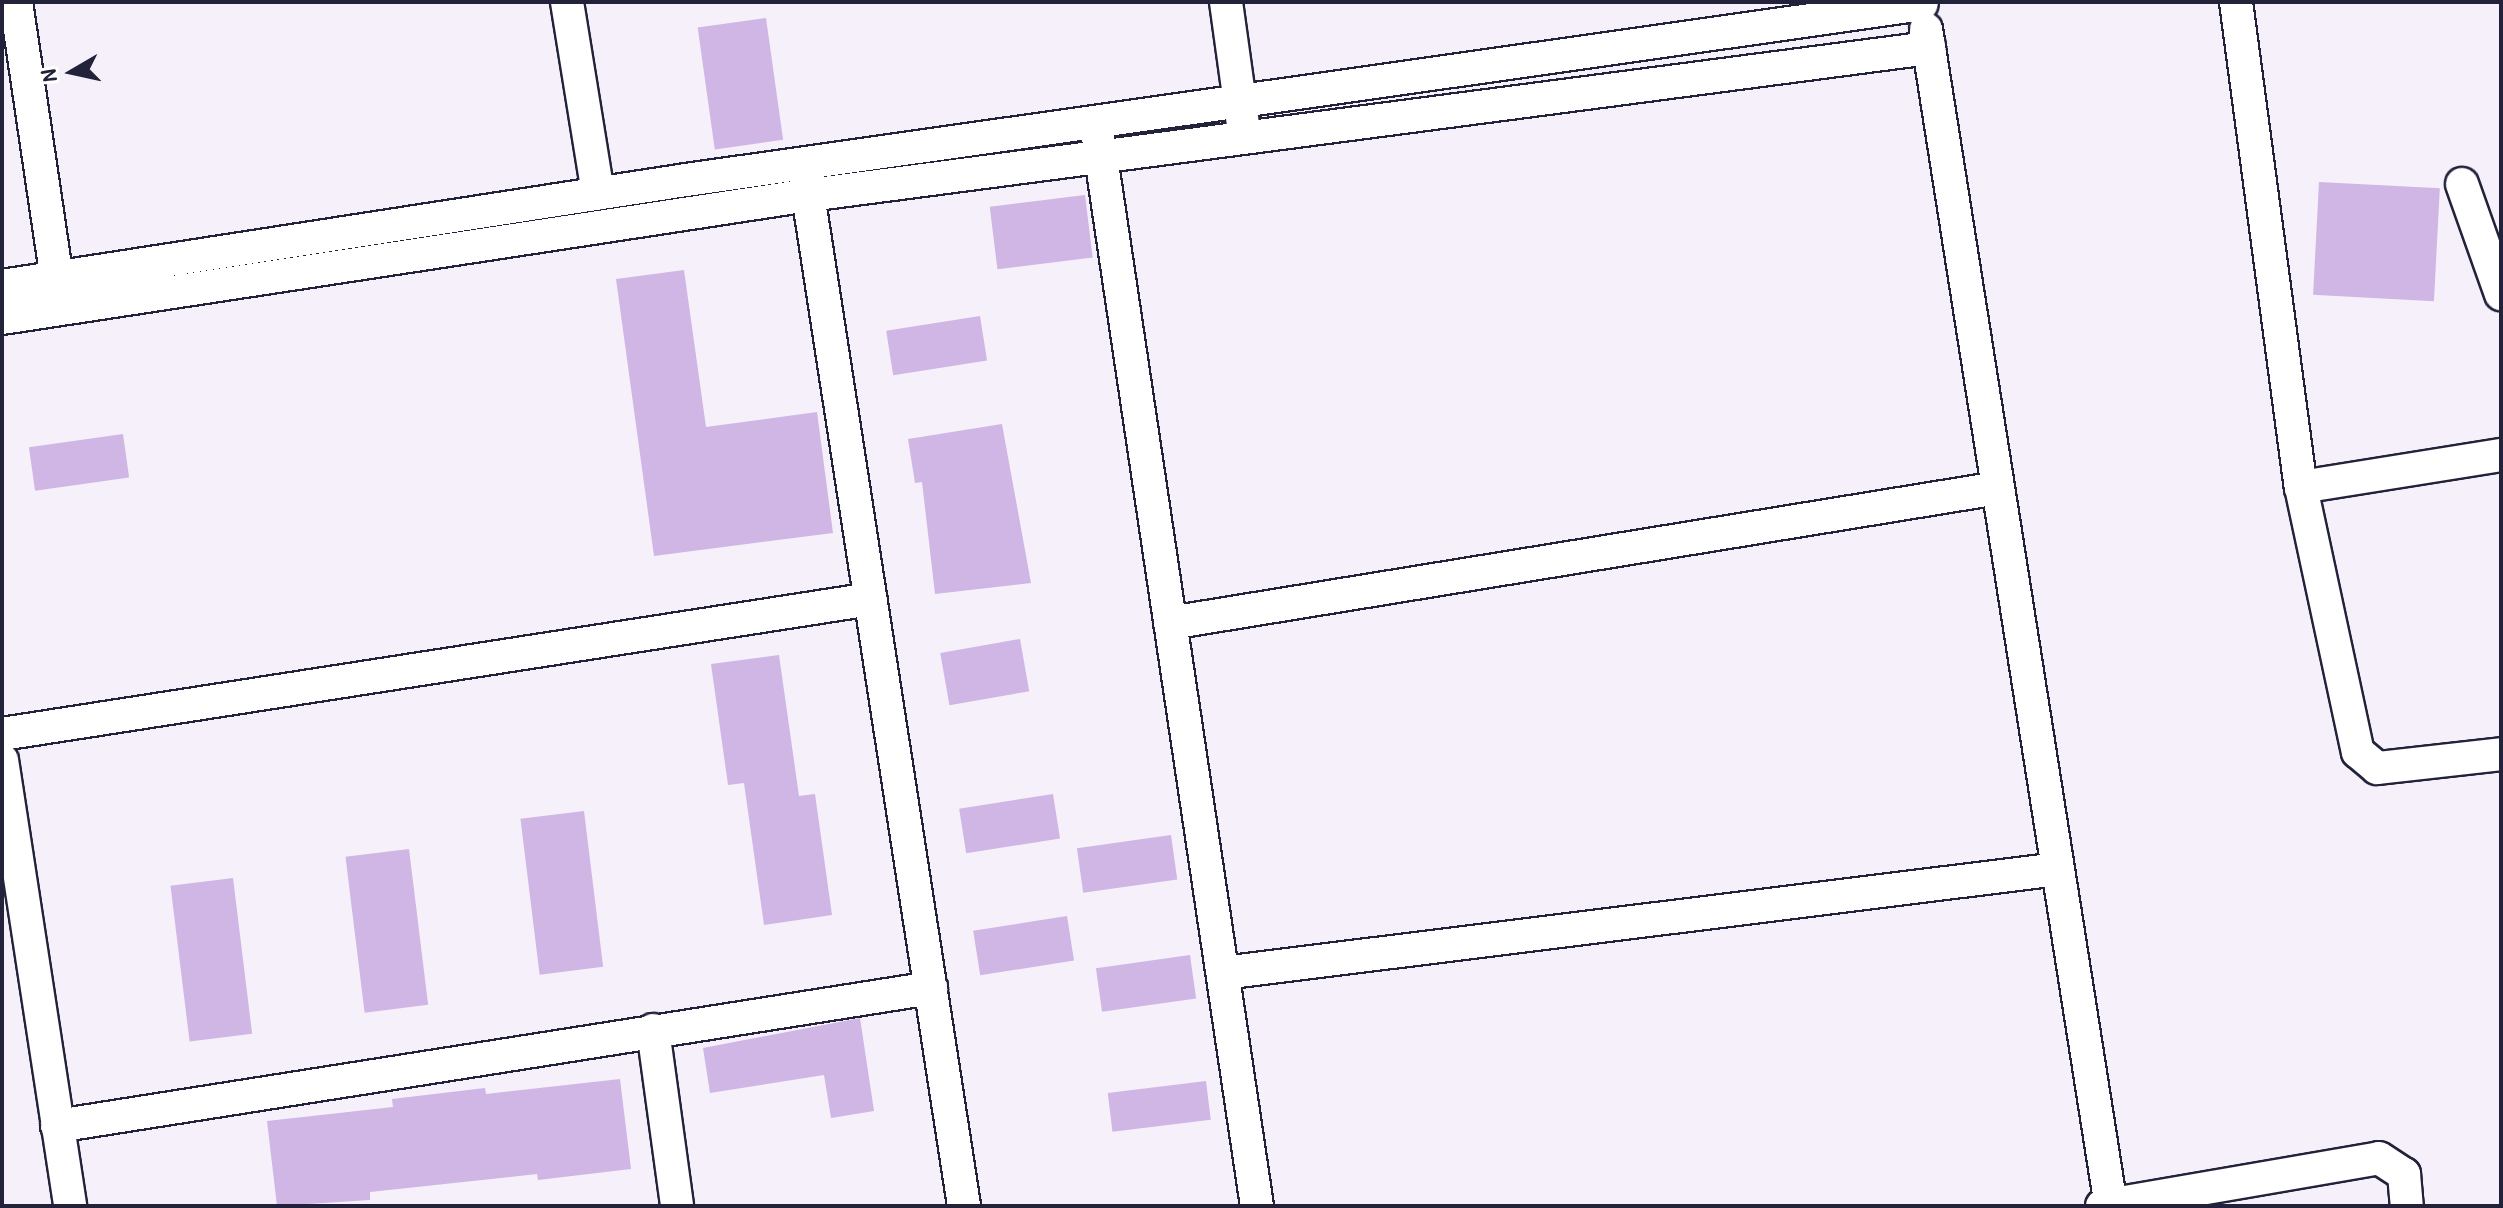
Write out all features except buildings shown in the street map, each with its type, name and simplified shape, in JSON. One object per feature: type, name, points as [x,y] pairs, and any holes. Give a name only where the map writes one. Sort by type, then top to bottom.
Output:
[{"type":"street","points":[[16,2],[57,278]]},
{"type":"street","points":[[567,2],[598,194]]},
{"type":"street","points":[[1226,2],[1244,135]]},
{"type":"street","points":[[2236,2],[2301,487],[2365,761],[2377,768],[2501,754]]},
{"type":"street","points":[[2,318],[806,180],[1095,123],[1922,3],[2108,1206],[2379,1158],[2404,1174],[2407,1206]]},
{"type":"street","points":[[2,286],[598,194],[1101,157],[1244,135],[1929,48]]},
{"type":"street","points":[[1095,123],[1257,1206]]},
{"type":"street","points":[[806,180],[964,1206]]},
{"type":"street","points":[[2462,184],[2501,294]]},
{"type":"street","points":[[2301,487],[2501,455]]},
{"type":"street","points":[[1170,623],[1998,488]]},
{"type":"street","points":[[2,734],[871,599]]},
{"type":"street","points":[[2,760],[70,1206]]},
{"type":"street","points":[[1223,973],[2058,869]]},
{"type":"street","points":[[57,1126],[931,988]]},
{"type":"street","points":[[653,1030],[677,1206]]}]
